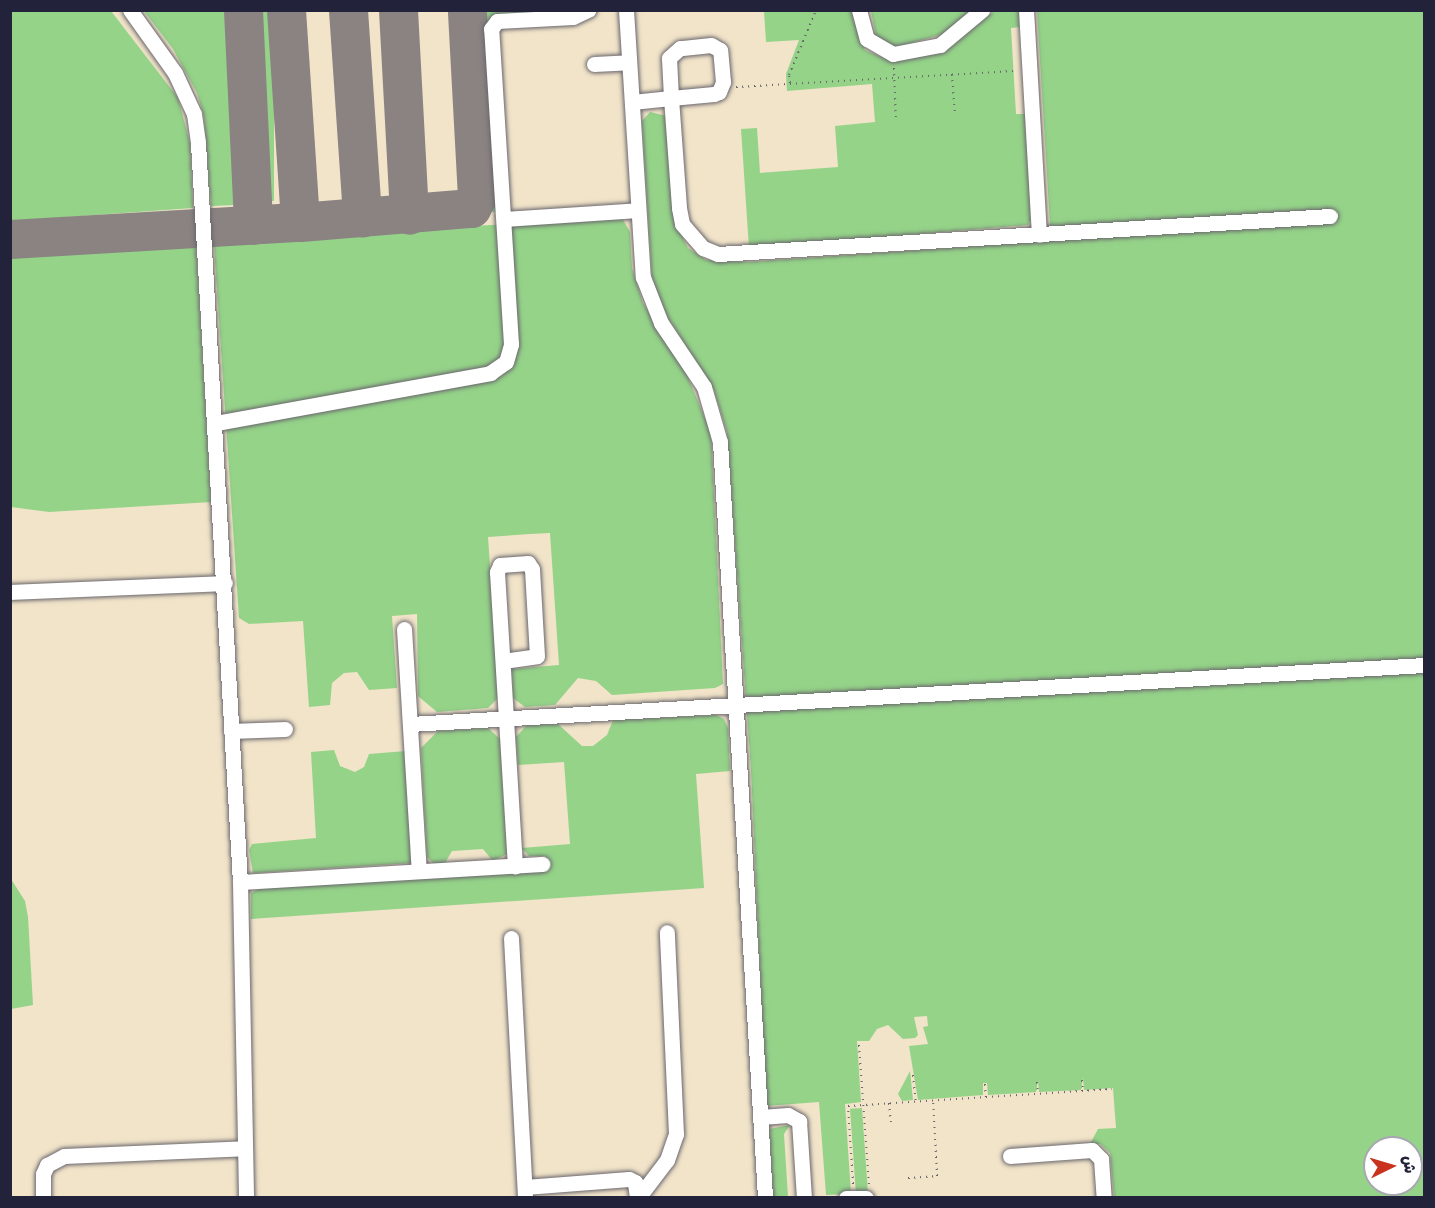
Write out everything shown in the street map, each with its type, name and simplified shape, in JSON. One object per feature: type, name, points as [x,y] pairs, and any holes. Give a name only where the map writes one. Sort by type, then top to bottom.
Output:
[{"type":"lane","points":[[130,10],[175,73],[194,114],[216,423],[240,882],[246,1197]]},
{"type":"lane","points":[[216,423],[373,396],[490,373],[502,367],[511,344],[493,25],[500,21],[573,17],[588,10]]},
{"type":"lane","points":[[626,10],[638,210],[647,292],[662,322],[704,387],[717,423],[765,1197]]},
{"type":"lane","points":[[859,10],[867,39],[893,54],[921,51],[940,45],[982,10]]},
{"type":"lane","points":[[1026,10],[1039,235]]},
{"type":"lane","points":[[632,102],[671,98],[714,94],[722,88],[721,55],[716,46],[674,49],[669,58],[671,98],[682,224],[690,238],[718,254],[1330,216]]},
{"type":"lane","points":[[594,64],[629,62]]},
{"type":"lane","points":[[504,219],[638,210]]},
{"type":"lane","points":[[503,661],[534,659],[538,654],[532,569],[528,563],[497,568],[515,866]]},
{"type":"lane","points":[[10,592],[225,583]]},
{"type":"lane","points":[[404,629],[419,871]]},
{"type":"lane","points":[[410,724],[1425,665]]},
{"type":"lane","points":[[231,732],[285,729]]},
{"type":"lane","points":[[240,882],[542,864]]},
{"type":"lane","points":[[638,1197],[667,1160],[676,1134],[667,932]]},
{"type":"lane","points":[[511,938],[525,1192],[629,1179],[635,1182],[638,1197]]},
{"type":"lane","points":[[760,1118],[789,1115],[799,1121],[804,1197]]},
{"type":"lane","points":[[43,1197],[43,1174],[47,1165],[64,1156],[244,1148]]},
{"type":"lane","points":[[1010,1156],[1092,1150],[1101,1159],[1104,1197]]},
{"type":"lane","points":[[846,1197],[868,1197]]},
{"type":"path","points":[[790,84],[789,75],[816,10]]},
{"type":"path","points":[[893,54],[896,119]]},
{"type":"path","points":[[722,88],[1030,70]]},
{"type":"path","points":[[952,74],[955,116]]},
{"type":"path","points":[[859,1045],[868,1197]]},
{"type":"path","points":[[914,1075],[916,1102]]},
{"type":"path","points":[[1082,1080],[1083,1091]]},
{"type":"path","points":[[1037,1082],[1038,1094]]},
{"type":"path","points":[[985,1084],[986,1097]]},
{"type":"path","points":[[854,1197],[848,1106],[1111,1089]]},
{"type":"path","points":[[908,1178],[937,1176],[933,1100]]},
{"type":"path","points":[[889,1103],[891,1122]]},
{"type":"green space","points":[[11,10],[111,11],[178,98],[190,143],[193,208],[11,221]]},
{"type":"green space","points":[[144,11],[225,11],[236,205],[211,206],[204,117],[197,93],[173,49]]},
{"type":"green space","points":[[262,11],[274,11],[274,201],[262,201]]},
{"type":"green space","points":[[482,11],[579,11],[497,18],[500,212],[492,212]]},
{"type":"green space","points":[[764,11],[854,11],[856,27],[865,50],[888,60],[944,53],[994,11],[1021,11],[1022,27],[1011,28],[1016,114],[1026,114],[1031,220],[1028,225],[749,248],[741,129],[757,128],[760,173],[838,167],[835,126],[875,122],[872,84],[787,91],[786,74],[799,40],[766,42]]},
{"type":"green space","points":[[871,11],[970,11],[944,34],[900,46],[890,46],[876,37]]},
{"type":"green space","points":[[1037,11],[1424,11],[1424,1197],[1114,1197],[1110,1153],[1100,1144],[1090,1144],[1098,1129],[1116,1128],[1113,1088],[1084,1090],[1083,1078],[1081,1090],[1039,1092],[1038,1081],[1036,1092],[988,1095],[987,1083],[983,1083],[983,1095],[918,1100],[909,1046],[928,1044],[923,1027],[928,1026],[927,1016],[914,1017],[918,1035],[915,1038],[903,1039],[888,1025],[877,1029],[869,1041],[857,1041],[861,1102],[845,1104],[851,1194],[826,1195],[819,1102],[766,1106],[751,770],[727,432],[714,390],[665,313],[652,278],[642,121],[650,112],[667,116],[677,227],[688,248],[706,260],[749,262],[1051,241]]},
{"type":"green space","points":[[622,218],[630,232],[632,268],[643,303],[687,375],[711,433],[723,684],[715,688],[612,695],[596,681],[578,678],[555,705],[525,707],[513,698],[512,669],[559,665],[550,533],[530,534],[488,537],[499,697],[488,708],[437,712],[418,696],[417,614],[392,616],[397,688],[369,690],[357,672],[344,673],[332,683],[330,705],[309,707],[303,621],[249,624],[239,618],[214,245],[288,236]]},
{"type":"green space","points":[[196,244],[211,502],[49,512],[11,507],[11,254]]},
{"type":"green space","points":[[716,715],[724,719],[728,728],[730,771],[696,774],[704,888],[251,919],[251,893],[260,888],[546,871],[545,856],[529,856],[522,848],[570,844],[564,762],[518,765],[516,737],[527,725],[558,724],[582,746],[593,746],[607,735],[613,720]]},
{"type":"green space","points":[[488,728],[500,739],[507,854],[493,861],[483,849],[452,851],[445,863],[433,863],[427,857],[421,748],[438,731]]},
{"type":"green space","points":[[334,750],[340,766],[355,772],[364,767],[369,754],[406,751],[412,863],[253,873],[249,850],[252,844],[316,838],[311,752]]},
{"type":"green space","points":[[11,879],[25,901],[28,917],[33,1005],[11,1009]]},
{"type":"green space","points":[[910,1071],[913,1100],[902,1101],[898,1094]]},
{"type":"green space","points":[[862,1108],[868,1193],[856,1194],[850,1109]]},
{"type":"green space","points":[[790,1125],[784,1134],[788,1197],[773,1197],[769,1129]]},
{"type":"taxiway","points":[[243,10],[253,225]]},
{"type":"taxiway","points":[[286,10],[300,222]]},
{"type":"taxiway","points":[[348,10],[362,218]]},
{"type":"taxiway","points":[[398,10],[409,215]]},
{"type":"taxiway","points":[[10,239],[300,222],[471,208],[477,197],[467,10]]}]
